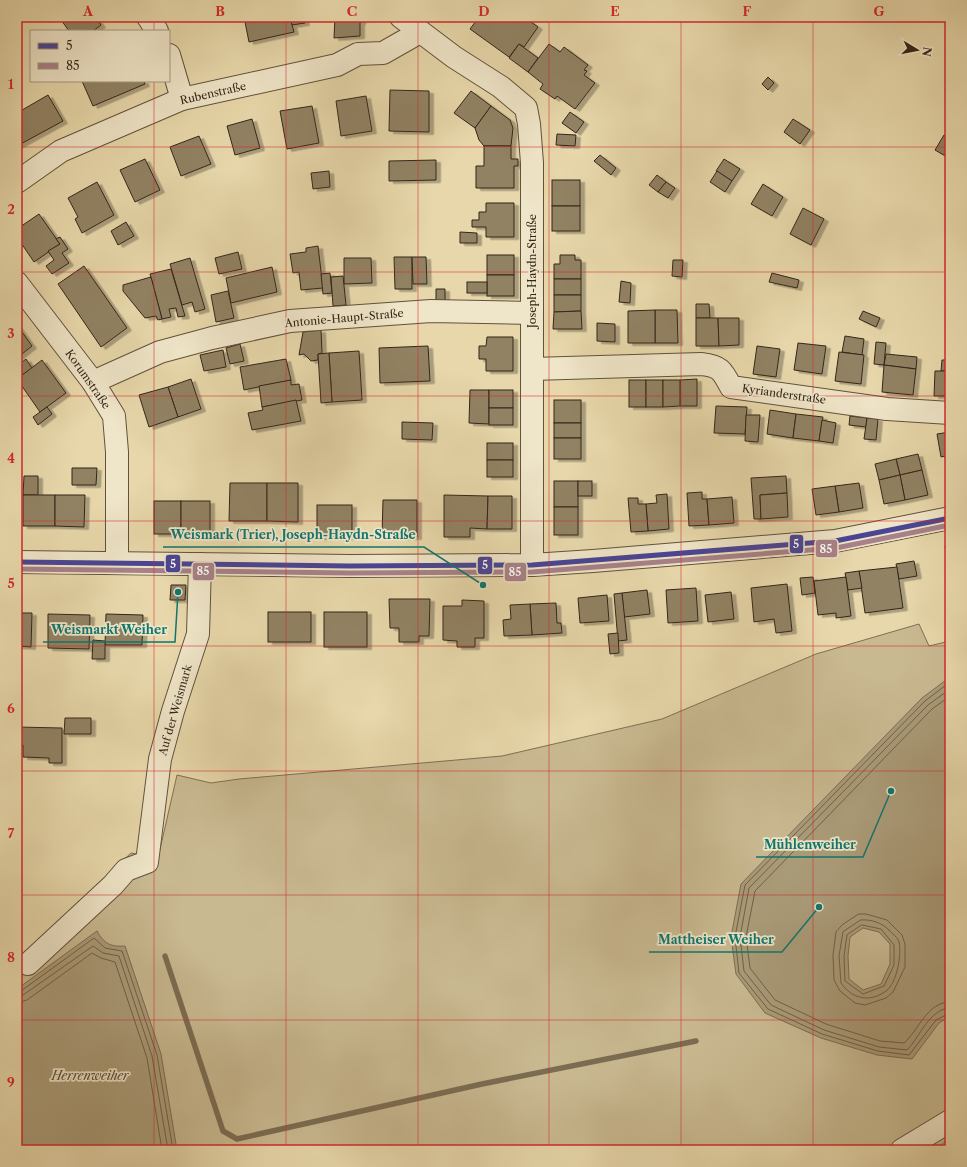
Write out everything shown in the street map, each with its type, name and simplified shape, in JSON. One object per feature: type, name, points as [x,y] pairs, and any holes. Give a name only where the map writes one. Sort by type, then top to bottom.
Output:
[{"type":"street","points":[[148,17],[156,30]]},
{"type":"street","name":"Joseph-Haydn-Straße","points":[[401,17],[420,32],[501,87],[526,108],[529,124],[532,163],[532,565]]},
{"type":"street","name":"Rubenstraße","points":[[17,182],[60,151],[182,100],[337,65],[358,54],[383,53],[420,32]]},
{"type":"street","points":[[170,58],[182,100]]},
{"type":"street","name":"Korumstraße","points":[[17,283],[93,382],[114,416],[117,452],[117,563]]},
{"type":"street","name":"Antonie-Haupt-Straße","points":[[93,382],[160,352],[212,338],[290,321],[431,311],[532,313]]},
{"type":"street","name":"Kyrianderstraße","points":[[532,369],[701,364],[716,366],[723,373],[731,387],[887,409],[950,413]]},
{"type":"street","points":[[17,562],[350,566],[532,565],[601,561],[835,541],[950,518]]},
{"type":"street","name":"Auf der Weismark","points":[[28,964],[113,885],[126,870],[147,862],[160,759],[173,711],[198,634],[200,564]]},
{"type":"street","points":[[902,1150],[950,1121]]},
{"type":"shaded area","points":[[919,624],[929,646],[950,641],[950,1139],[933,1150],[17,1150],[17,960],[131,853],[158,858],[177,775],[211,783],[239,779],[502,756],[662,719],[816,654]]},
{"type":"water","points":[[950,677],[950,1016],[939,1023],[912,1059],[877,1055],[821,1038],[765,1013],[736,974],[731,937],[741,884],[922,698]],"holes":[[[863,928],[879,932],[890,944],[890,964],[881,984],[863,990],[849,979],[848,956],[850,937]]]},
{"type":"water","name":"Herrenweiher","points":[[97,931],[102,939],[108,944],[125,946],[161,1054],[177,1150],[17,1150],[17,989]]},
{"type":"building","points":[[59,17],[95,17],[101,25],[94,30],[68,30]]},
{"type":"building","points":[[244,17],[290,17],[294,32],[249,42]]},
{"type":"building","points":[[290,17],[304,17],[305,23],[292,25]]},
{"type":"building","points":[[335,17],[364,17],[360,23],[360,36],[334,38]]},
{"type":"building","points":[[479,17],[524,17],[538,27],[524,47],[519,44],[509,57],[470,29]]},
{"type":"building","points":[[519,44],[538,58],[528,72],[509,58]]},
{"type":"building","points":[[549,44],[560,52],[564,47],[588,65],[584,70],[587,71],[584,75],[595,83],[575,109],[557,96],[555,99],[540,89],[543,84],[528,72]]},
{"type":"building","points":[[768,77],[774,83],[768,90],[762,84]]},
{"type":"building","points":[[82,82],[144,82],[145,84],[93,106]]},
{"type":"building","points":[[390,90],[429,91],[429,132],[389,131]]},
{"type":"building","points":[[471,91],[491,106],[475,128],[454,113]]},
{"type":"building","points":[[48,95],[63,121],[17,146],[17,113]]},
{"type":"building","points":[[366,96],[372,131],[341,136],[336,101]]},
{"type":"building","points":[[312,106],[319,143],[287,149],[280,111]]},
{"type":"building","points":[[491,106],[510,120],[513,128],[511,146],[484,146],[479,140],[475,128]]},
{"type":"building","points":[[570,112],[584,122],[576,133],[562,123]]},
{"type":"building","points":[[252,119],[260,148],[235,155],[227,126]]},
{"type":"building","points":[[793,119],[810,130],[800,144],[784,132]]},
{"type":"building","points":[[557,134],[576,135],[575,146],[556,145]]},
{"type":"building","points":[[944,135],[950,139],[949,158],[935,150]]},
{"type":"building","points":[[199,136],[211,164],[181,176],[170,147]]},
{"type":"building","points":[[484,146],[511,146],[511,159],[518,159],[518,166],[514,166],[514,188],[476,188],[476,166],[484,166]]},
{"type":"building","points":[[600,155],[616,168],[611,175],[594,161]]},
{"type":"building","points":[[145,159],[160,190],[135,202],[120,170]]},
{"type":"building","points":[[724,159],[740,169],[732,181],[716,171]]},
{"type":"building","points":[[436,160],[436,180],[389,181],[389,161]]},
{"type":"building","points":[[329,171],[330,187],[313,189],[311,173]]},
{"type":"building","points":[[717,171],[732,181],[725,192],[710,182]]},
{"type":"building","points":[[657,175],[666,182],[658,192],[649,185]]},
{"type":"building","points":[[552,180],[580,180],[580,206],[552,206]]},
{"type":"building","points":[[97,182],[114,215],[82,233],[75,219],[78,217],[68,198]]},
{"type":"building","points":[[666,182],[675,188],[668,198],[658,192]]},
{"type":"building","points":[[763,184],[783,197],[772,216],[751,204]]},
{"type":"building","points":[[486,203],[514,203],[514,237],[486,237],[486,227],[472,227],[472,220],[479,220],[479,212],[486,212]]},
{"type":"building","points":[[552,206],[580,206],[580,231],[552,231]]},
{"type":"building","points":[[803,208],[824,219],[811,245],[790,234]]},
{"type":"building","points":[[39,214],[60,244],[34,262],[17,237],[17,229]]},
{"type":"building","points":[[126,222],[134,236],[118,245],[111,231]]},
{"type":"building","points":[[460,232],[477,233],[477,243],[460,243]]},
{"type":"building","points":[[60,237],[68,249],[62,253],[69,263],[52,274],[46,266],[54,260],[48,251],[60,244],[56,239]]},
{"type":"building","points":[[318,246],[323,288],[301,290],[299,272],[293,273],[290,254],[306,252],[306,248]]},
{"type":"building","points":[[238,252],[242,269],[219,274],[215,258]]},
{"type":"building","points":[[487,255],[514,255],[514,275],[487,275]]},
{"type":"building","points":[[560,255],[575,255],[575,260],[581,260],[581,279],[554,279],[554,264],[560,264]]},
{"type":"building","points":[[394,257],[412,257],[412,289],[395,289]]},
{"type":"building","points":[[412,257],[426,257],[427,284],[413,284]]},
{"type":"building","points":[[190,258],[205,309],[195,312],[192,302],[182,305],[170,264]]},
{"type":"building","points":[[344,258],[371,258],[372,283],[344,284]]},
{"type":"building","points":[[673,260],[683,260],[682,277],[672,276]]},
{"type":"building","points":[[84,266],[127,328],[101,347],[58,284]]},
{"type":"building","points":[[272,267],[277,292],[231,303],[226,278]]},
{"type":"building","points":[[171,269],[185,316],[178,317],[176,308],[169,309],[171,317],[162,319],[150,274]]},
{"type":"building","points":[[330,273],[332,293],[323,294],[321,274]]},
{"type":"building","points":[[772,273],[799,280],[797,288],[769,282]]},
{"type":"building","points":[[487,275],[514,275],[514,296],[487,296]]},
{"type":"building","points":[[343,276],[346,305],[333,306],[331,277]]},
{"type":"building","points":[[151,277],[162,319],[158,320],[156,316],[145,318],[123,291],[123,285]]},
{"type":"building","points":[[554,279],[581,279],[581,295],[554,295]]},
{"type":"building","points":[[621,281],[631,283],[630,303],[619,302]]},
{"type":"building","points":[[467,282],[487,282],[487,293],[467,293]]},
{"type":"building","points":[[436,289],[445,289],[445,304],[436,303]]},
{"type":"building","points":[[228,291],[234,318],[216,322],[211,295]]},
{"type":"building","points":[[554,295],[581,295],[581,311],[554,312]]},
{"type":"building","points":[[696,304],[709,304],[710,318],[696,318]]},
{"type":"building","points":[[655,310],[677,310],[678,343],[655,343]]},
{"type":"building","points":[[655,310],[655,343],[628,343],[628,311]]},
{"type":"building","points":[[581,311],[582,329],[553,329],[554,312]]},
{"type":"building","points":[[863,311],[880,318],[876,327],[859,319]]},
{"type":"building","points":[[696,318],[718,318],[719,346],[696,346]]},
{"type":"building","points":[[718,318],[739,318],[739,345],[719,346]]},
{"type":"building","points":[[597,323],[615,324],[615,342],[597,341]]},
{"type":"building","points":[[17,325],[32,346],[17,358]]},
{"type":"building","points":[[321,330],[322,353],[318,354],[318,360],[311,361],[304,354],[299,355],[303,332]]},
{"type":"building","points":[[845,336],[864,339],[862,355],[842,352]]},
{"type":"building","points":[[487,337],[513,337],[513,371],[486,371],[486,359],[479,359],[479,346],[486,346]]},
{"type":"building","points":[[876,342],[886,343],[884,365],[874,364]]},
{"type":"building","points":[[798,343],[826,346],[822,374],[794,370]]},
{"type":"building","points":[[240,344],[244,361],[230,364],[226,348]]},
{"type":"building","points":[[428,346],[430,381],[380,383],[379,348]]},
{"type":"building","points":[[757,346],[780,349],[776,377],[753,374]]},
{"type":"building","points":[[223,350],[226,367],[204,371],[200,355]]},
{"type":"building","points":[[359,351],[362,400],[332,402],[329,353]]},
{"type":"building","points":[[839,352],[864,355],[861,384],[835,381]]},
{"type":"building","points":[[329,353],[332,402],[321,403],[318,354]]},
{"type":"building","points":[[886,354],[917,357],[916,369],[884,365]]},
{"type":"building","points":[[26,359],[32,368],[17,379],[17,366]]},
{"type":"building","points":[[286,359],[291,380],[244,390],[240,367]]},
{"type":"building","points":[[42,360],[66,393],[40,412],[17,379]]},
{"type":"building","points":[[942,360],[950,360],[950,371],[941,371]]},
{"type":"building","points":[[884,365],[916,369],[913,395],[882,392]]},
{"type":"building","points":[[935,371],[950,371],[950,396],[934,396]]},
{"type":"building","points":[[191,379],[201,409],[178,417],[168,387]]},
{"type":"building","points":[[697,379],[697,406],[680,406],[680,380]]},
{"type":"building","points":[[291,380],[291,385],[299,384],[302,400],[262,407],[259,386]]},
{"type":"building","points":[[629,380],[646,380],[646,407],[629,407]]},
{"type":"building","points":[[646,380],[663,380],[663,407],[646,407]]},
{"type":"building","points":[[663,380],[680,380],[680,406],[663,407]]},
{"type":"building","points":[[168,387],[178,417],[149,427],[139,395]]},
{"type":"building","points":[[470,390],[489,390],[489,424],[469,423]]},
{"type":"building","points":[[489,390],[513,390],[513,408],[489,408]]},
{"type":"building","points":[[296,400],[301,421],[252,430],[248,413],[263,410],[262,407]]},
{"type":"building","points":[[554,400],[581,400],[581,423],[554,423]]},
{"type":"building","points":[[716,406],[747,407],[745,434],[714,433]]},
{"type":"building","points":[[47,407],[52,414],[38,425],[33,417]]},
{"type":"building","points":[[489,408],[513,408],[513,425],[489,425]]},
{"type":"building","points":[[770,410],[796,414],[793,438],[767,434]]},
{"type":"building","points":[[796,414],[823,417],[819,441],[793,438]]},
{"type":"building","points":[[746,415],[760,415],[758,442],[745,441]]},
{"type":"building","points":[[850,416],[867,418],[866,427],[849,425]]},
{"type":"building","points":[[867,418],[878,419],[876,440],[864,439]]},
{"type":"building","points":[[822,420],[836,423],[833,443],[819,441]]},
{"type":"building","points":[[402,422],[433,423],[432,440],[402,439]]},
{"type":"building","points":[[554,423],[581,423],[581,438],[554,438]]},
{"type":"building","points":[[950,432],[950,455],[941,457],[937,434]]},
{"type":"building","points":[[554,438],[581,438],[581,459],[554,459]]},
{"type":"building","points":[[487,443],[513,443],[513,460],[487,460]]},
{"type":"building","points":[[918,454],[922,470],[900,475],[896,459]]},
{"type":"building","points":[[896,459],[900,475],[879,480],[875,464]]},
{"type":"building","points":[[487,460],[513,460],[513,477],[487,477]]},
{"type":"building","points":[[72,468],[97,468],[96,485],[72,485]]},
{"type":"building","points":[[922,470],[928,495],[905,500],[900,475]]},
{"type":"building","points":[[900,475],[905,500],[884,504],[879,480]]},
{"type":"building","points":[[24,476],[38,476],[38,495],[23,495]]},
{"type":"building","points":[[786,476],[787,493],[760,495],[761,519],[754,519],[751,478]]},
{"type":"building","points":[[554,481],[578,481],[578,507],[554,507]]},
{"type":"building","points":[[578,481],[592,481],[592,496],[578,496]]},
{"type":"building","points":[[230,483],[267,483],[267,521],[229,521]]},
{"type":"building","points":[[267,483],[298,483],[298,522],[267,521]]},
{"type":"building","points":[[859,483],[863,508],[839,512],[835,486]]},
{"type":"building","points":[[835,486],[839,512],[816,515],[812,489]]},
{"type":"building","points":[[702,492],[702,499],[707,499],[709,525],[689,526],[687,493]]},
{"type":"building","points":[[787,493],[788,517],[761,519],[760,495]]},
{"type":"building","points":[[667,494],[669,529],[648,531],[646,504],[657,503],[656,495]]},
{"type":"building","points":[[23,495],[55,495],[55,526],[23,526]]},
{"type":"building","points":[[55,495],[85,495],[84,527],[55,526]]},
{"type":"building","points":[[444,495],[488,496],[487,529],[470,528],[470,537],[444,537]]},
{"type":"building","points":[[488,496],[512,496],[512,529],[487,529]]},
{"type":"building","points":[[732,497],[734,523],[709,525],[707,499]]},
{"type":"building","points":[[628,498],[638,498],[638,504],[646,504],[648,531],[631,532]]},
{"type":"building","points":[[383,500],[417,500],[417,537],[382,537]]},
{"type":"building","points":[[154,501],[181,501],[181,534],[154,534]]},
{"type":"building","points":[[181,501],[210,501],[210,534],[181,534]]},
{"type":"building","points":[[317,505],[352,505],[352,537],[317,537]]},
{"type":"building","points":[[554,507],[578,507],[578,535],[554,535]]},
{"type":"building","points":[[950,545],[950,572],[945,546]]},
{"type":"building","points":[[914,561],[917,576],[899,579],[896,564]]},
{"type":"building","points":[[897,567],[903,608],[865,613],[859,571]]},
{"type":"building","points":[[859,571],[862,588],[848,590],[845,573]]},
{"type":"building","points":[[813,577],[815,593],[802,595],[800,578]]},
{"type":"building","points":[[846,577],[851,616],[836,618],[836,613],[818,615],[814,581]]},
{"type":"building","points":[[787,584],[792,631],[776,633],[774,619],[754,622],[751,588]]},
{"type":"building","points":[[171,585],[186,585],[185,600],[170,600]]},
{"type":"building","points":[[696,588],[698,621],[668,623],[666,590]]},
{"type":"building","points":[[647,590],[650,614],[624,617],[622,593]]},
{"type":"building","points":[[731,592],[734,619],[708,622],[705,595]]},
{"type":"building","points":[[622,593],[627,640],[618,641],[614,594]]},
{"type":"building","points":[[607,595],[609,621],[580,623],[578,598]]},
{"type":"building","points":[[389,599],[430,599],[429,636],[419,636],[419,642],[399,642],[399,628],[390,628]]},
{"type":"building","points":[[462,600],[484,601],[484,638],[475,638],[475,647],[457,647],[457,641],[443,640],[443,606],[462,606]]},
{"type":"building","points":[[556,603],[557,623],[561,623],[562,633],[532,635],[530,604]]},
{"type":"building","points":[[530,604],[532,635],[504,636],[503,620],[511,619],[510,605]]},
{"type":"building","points":[[268,612],[311,612],[311,642],[268,642]]},
{"type":"building","points":[[324,612],[367,612],[367,647],[324,647]]},
{"type":"building","points":[[17,613],[32,613],[31,647],[17,646]]},
{"type":"building","points":[[48,614],[90,615],[89,649],[48,648]]},
{"type":"building","points":[[106,614],[143,615],[142,645],[105,645]]},
{"type":"building","points":[[618,633],[619,653],[610,654],[608,634]]},
{"type":"building","points":[[93,640],[105,641],[105,659],[92,659]]},
{"type":"building","points":[[65,718],[91,718],[91,734],[64,734]]},
{"type":"building","points":[[17,727],[62,728],[62,763],[49,763],[49,758],[23,757],[23,745],[17,745]]},
{"type":"waterway","points":[[165,956],[223,1131],[237,1139],[482,1084],[696,1041]]},
{"type":"transit line","name":"5","points":[[17,562],[350,566],[532,565],[835,541],[950,518]]},
{"type":"transit line","name":"85","points":[[17,569],[350,573],[532,572],[836,548],[950,525]]},
{"type":"place","name":"Weismark (Trier), Joseph-Haydn-Straße","points":[[483,585]]},
{"type":"place","name":"Weismarkt Weiher","points":[[178,592]]},
{"type":"place","name":"Mühlenweiher","points":[[891,791]]},
{"type":"place","name":"Mattheiser Weiher","points":[[819,907]]}]
